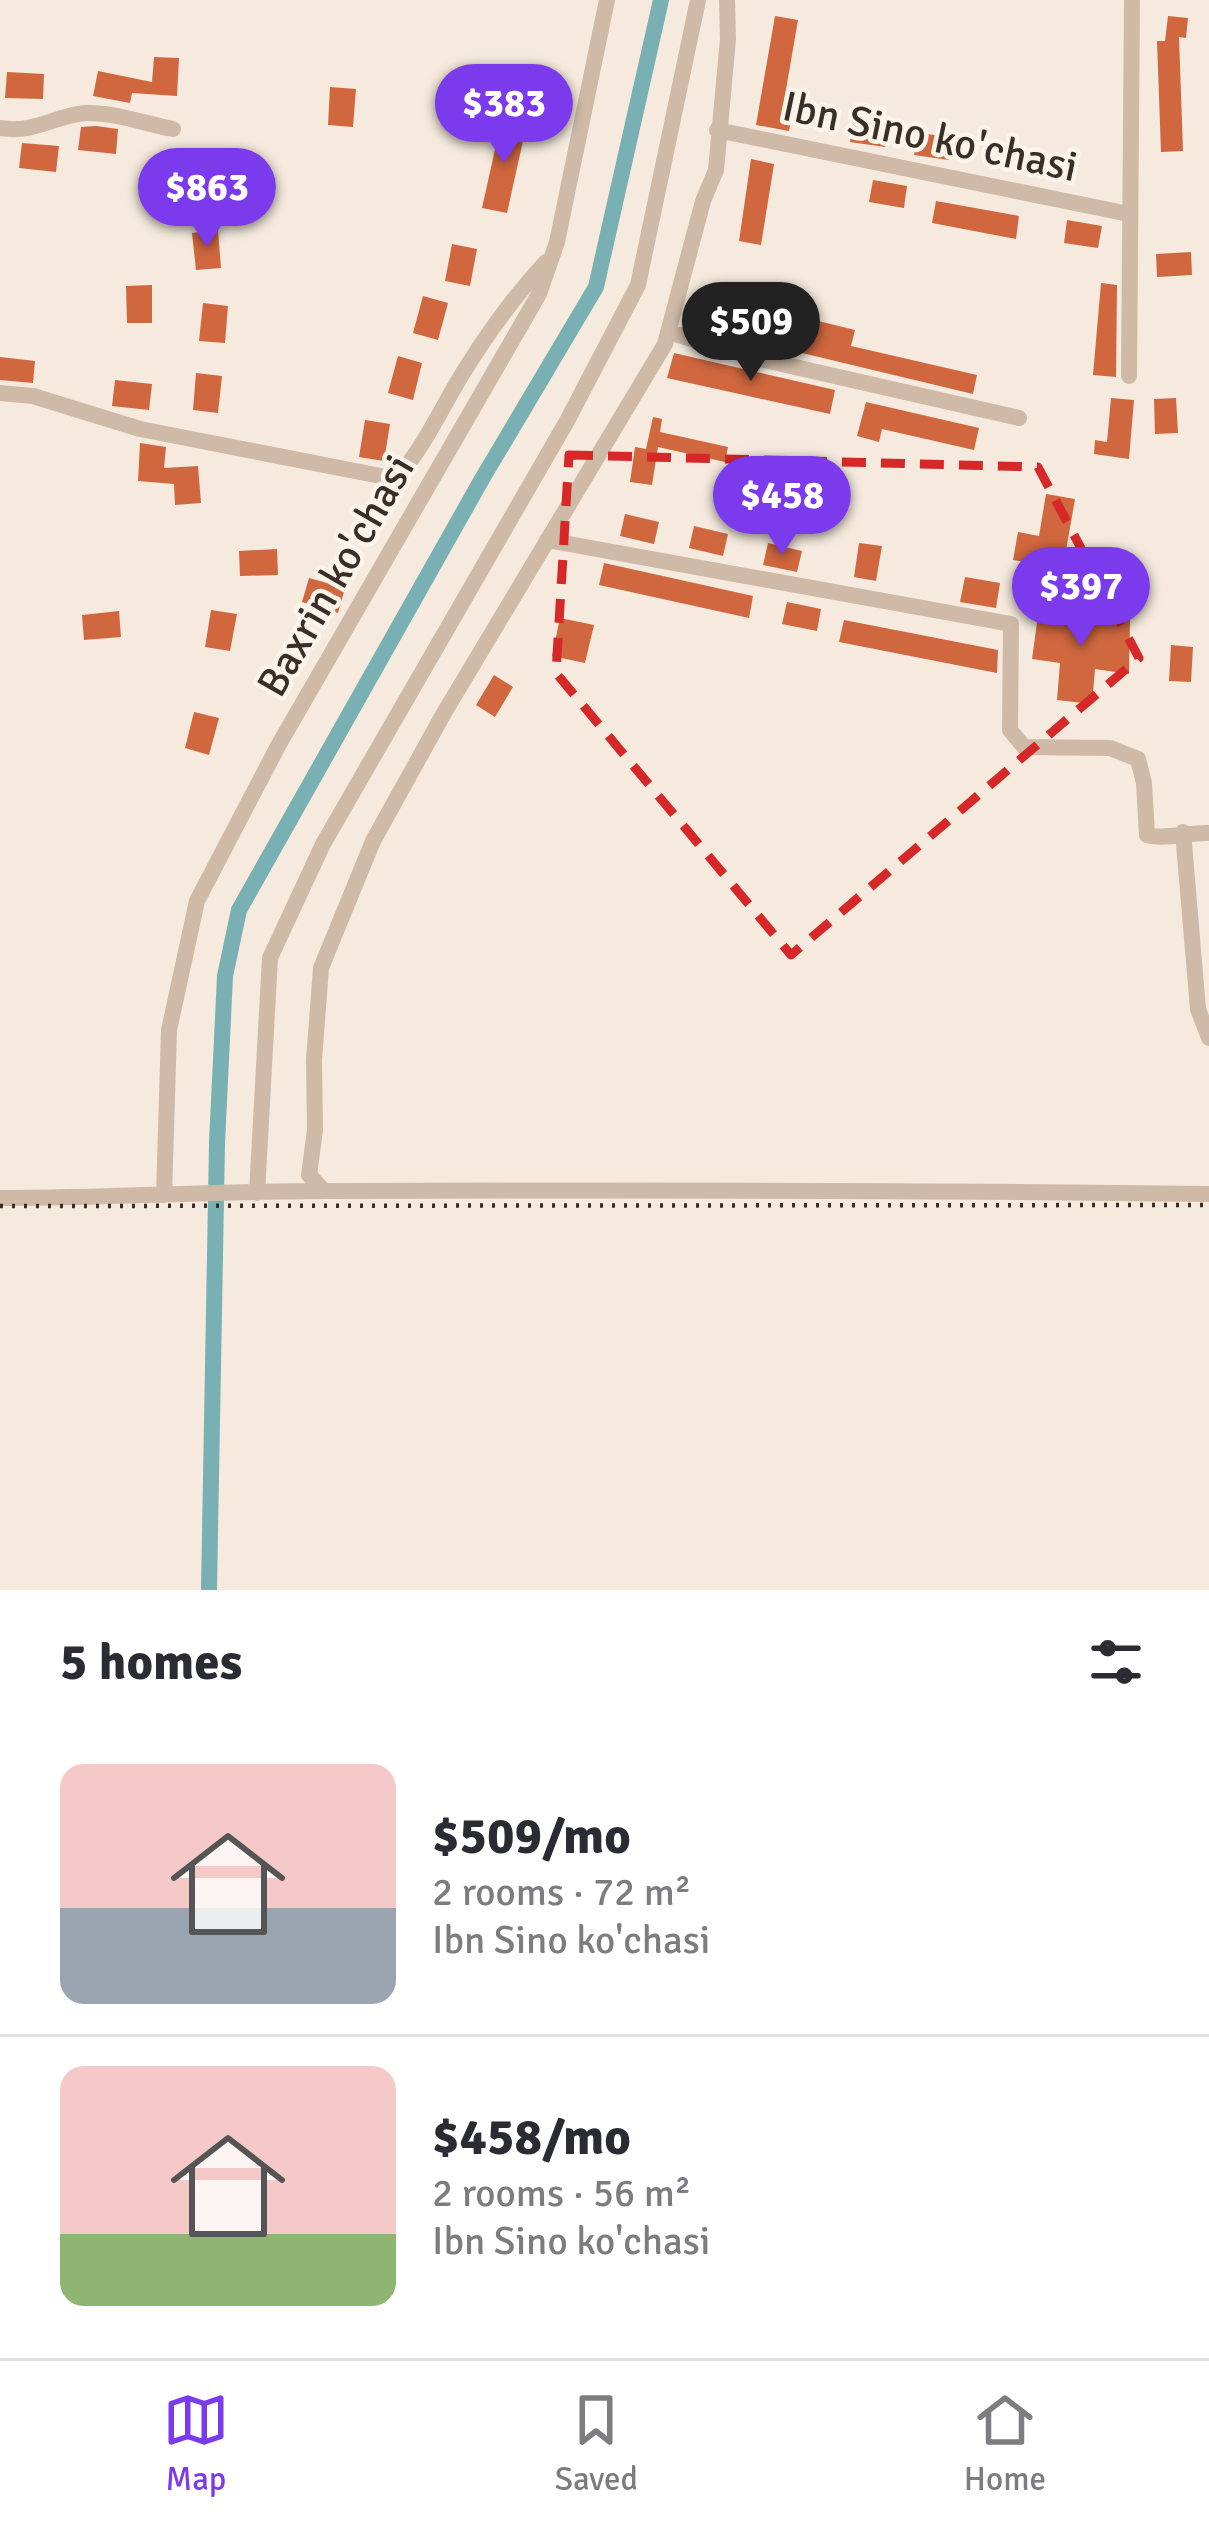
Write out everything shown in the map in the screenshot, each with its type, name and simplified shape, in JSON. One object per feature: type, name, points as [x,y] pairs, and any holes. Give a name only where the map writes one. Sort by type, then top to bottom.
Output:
[{"type":"street","name":"Baxrin ko'chasi","points":[[164,1195],[170,1030],[197,901],[278,746],[539,294],[553,255],[608,0]]},
{"type":"street","points":[[257,1192],[271,958],[323,844],[567,421],[638,286],[698,0]]},
{"type":"street","points":[[324,1191],[309,1175],[321,968],[374,841],[668,332],[703,201],[716,170],[728,0]]},
{"type":"street","points":[[1129,376],[1132,0]]},
{"type":"street","points":[[0,128],[33,128],[85,113],[173,129]]},
{"type":"street","name":"Ibn Sino ko'chasi","points":[[717,130],[1129,214]]},
{"type":"street","points":[[0,393],[33,397],[140,429],[396,479],[423,448],[464,372],[512,299],[553,255]]},
{"type":"street","points":[[668,332],[764,360],[1019,418]]},
{"type":"street","points":[[547,540],[1011,624],[1010,730],[1024,747],[1110,748],[1138,760],[1147,835],[1209,833]]},
{"type":"street","points":[[1183,832],[1198,1009],[1209,1038]]},
{"type":"street","points":[[0,1198],[324,1191],[1209,1194]]},
{"type":"highlighted area","points":[[569,455],[1038,467],[1139,658],[791,955],[556,673]]},
{"type":"building","points":[[775,16],[798,20],[783,107],[793,109],[789,131],[756,125]]},
{"type":"building","points":[[1168,16],[1188,18],[1186,38],[1179,37],[1183,151],[1161,152],[1157,41],[1165,41]]},
{"type":"building","points":[[154,57],[179,58],[177,96],[132,93],[130,103],[93,96],[98,71],[152,82]]},
{"type":"building","points":[[7,72],[44,74],[43,99],[5,98]]},
{"type":"building","points":[[330,87],[356,89],[353,127],[328,125]]},
{"type":"building","points":[[502,118],[527,123],[507,213],[482,208]]},
{"type":"building","points":[[853,120],[888,125],[885,147],[850,142]]},
{"type":"building","points":[[81,127],[118,129],[116,154],[78,150]]},
{"type":"building","points":[[917,133],[952,137],[949,160],[914,155]]},
{"type":"building","points":[[22,143],[59,146],[56,172],[19,168]]},
{"type":"building","points":[[213,156],[217,194],[191,196],[188,158]]},
{"type":"building","points":[[751,159],[774,164],[761,245],[739,241]]},
{"type":"building","points":[[873,180],[907,186],[904,208],[869,202]]},
{"type":"building","points":[[936,201],[1019,216],[1016,239],[932,223]]},
{"type":"building","points":[[1067,220],[1102,226],[1098,248],[1064,243]]},
{"type":"building","points":[[218,230],[221,268],[196,270],[192,233]]},
{"type":"building","points":[[452,244],[477,249],[470,286],[445,281]]},
{"type":"building","points":[[1191,252],[1192,275],[1157,277],[1156,254]]},
{"type":"building","points":[[1101,283],[1117,285],[1116,377],[1093,375]]},
{"type":"building","points":[[152,285],[152,323],[127,323],[126,286]]},
{"type":"building","points":[[423,296],[448,303],[438,340],[413,333]]},
{"type":"building","points":[[203,303],[228,306],[225,343],[199,341]]},
{"type":"building","points":[[810,319],[855,330],[851,346],[977,375],[973,394],[802,353]]},
{"type":"building","points":[[674,353],[835,390],[830,414],[667,378]]},
{"type":"building","points":[[398,356],[422,363],[413,400],[388,393]]},
{"type":"building","points":[[0,357],[35,361],[33,383],[0,380]]},
{"type":"building","points":[[196,373],[222,376],[218,413],[193,410]]},
{"type":"building","points":[[115,380],[152,384],[149,410],[112,406]]},
{"type":"building","points":[[1111,398],[1134,400],[1129,459],[1094,454],[1095,440],[1107,442]]},
{"type":"building","points":[[1176,398],[1178,433],[1155,434],[1154,399]]},
{"type":"building","points":[[866,402],[979,428],[974,450],[882,429],[879,442],[857,436]]},
{"type":"building","points":[[653,417],[662,419],[660,432],[728,447],[725,462],[658,447],[652,485],[630,482],[635,447],[646,449]]},
{"type":"building","points":[[365,420],[390,424],[384,461],[359,457]]},
{"type":"building","points":[[140,443],[166,447],[164,468],[198,466],[201,503],[175,505],[174,484],[138,481]]},
{"type":"building","points":[[1046,494],[1075,499],[1063,568],[1013,560],[1018,532],[1039,536]]},
{"type":"building","points":[[625,514],[659,522],[654,544],[620,536]]},
{"type":"building","points":[[694,526],[728,534],[723,556],[689,548]]},
{"type":"building","points":[[768,543],[802,551],[797,572],[763,565]]},
{"type":"building","points":[[859,543],[882,546],[876,581],[854,577]]},
{"type":"building","points":[[277,549],[278,575],[240,576],[239,551]]},
{"type":"building","points":[[604,563],[753,596],[749,618],[599,585]]},
{"type":"building","points":[[965,577],[1000,583],[996,608],[960,602]]},
{"type":"building","points":[[309,578],[345,588],[338,613],[302,602]]},
{"type":"building","points":[[787,602],[821,609],[817,631],[782,624]]},
{"type":"building","points":[[1039,608],[1130,620],[1129,674],[1095,669],[1092,704],[1057,700],[1060,663],[1032,659]]},
{"type":"building","points":[[211,610],[237,614],[230,651],[205,647]]},
{"type":"building","points":[[119,611],[121,637],[84,640],[82,615]]},
{"type":"building","points":[[560,618],[594,625],[585,663],[552,656]]},
{"type":"building","points":[[844,620],[998,650],[997,673],[839,642]]},
{"type":"building","points":[[1171,645],[1193,647],[1191,682],[1169,681]]},
{"type":"building","points":[[494,675],[513,687],[495,717],[476,705]]},
{"type":"building","points":[[194,712],[219,718],[209,755],[185,748]]},
{"type":"waterway","points":[[209,1590],[217,1143],[225,976],[239,910],[596,287],[661,0]]},
{"type":"railway","points":[[0,1206],[1209,1205]]}]
